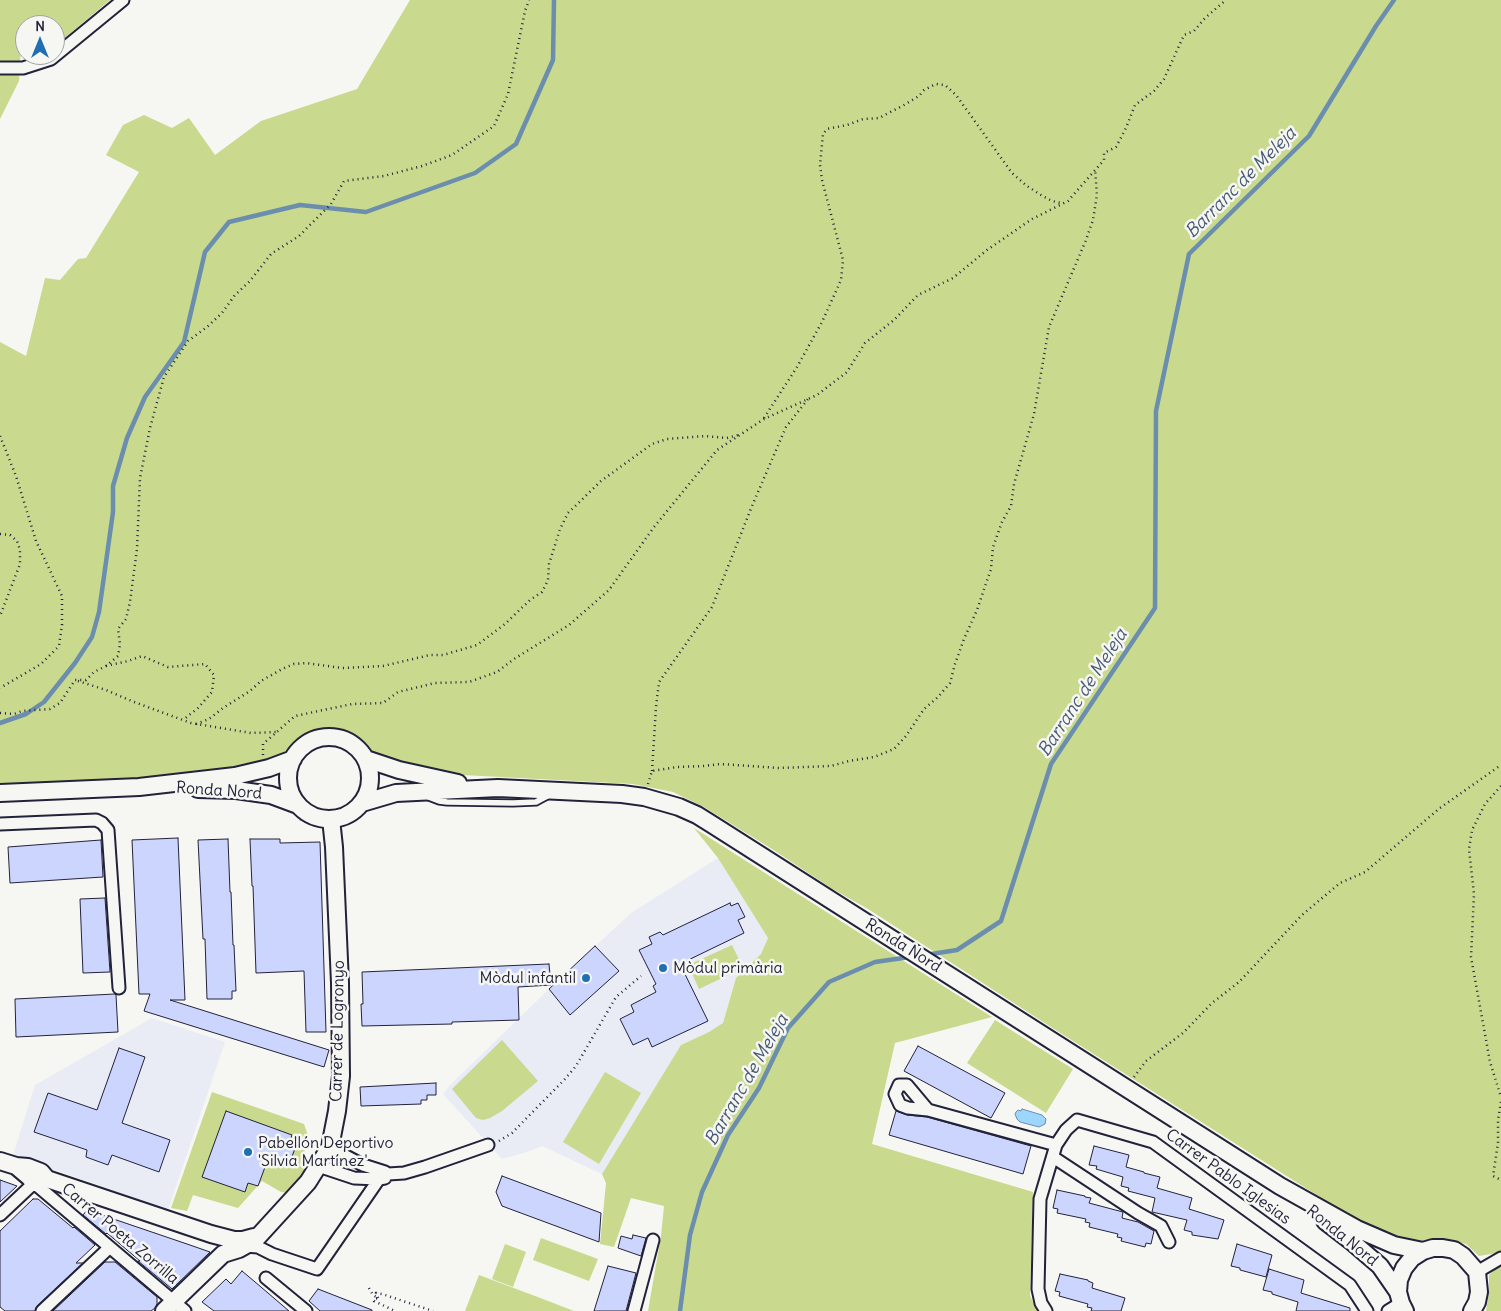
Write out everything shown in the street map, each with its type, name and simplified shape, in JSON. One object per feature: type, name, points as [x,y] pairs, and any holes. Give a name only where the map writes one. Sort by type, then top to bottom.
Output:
[{"type":"main road","points":[[323,738],[336,738],[348,742],[358,749],[366,759],[370,770],[368,793],[353,812],[326,825],[306,812],[296,810],[288,782],[289,770],[293,759],[301,749],[311,742],[323,738]]},
{"type":"main road","name":"Ronda Nord","points":[[0,794],[139,787],[235,776],[269,768],[293,759]]},
{"type":"main road","name":"Ronda Nord","points":[[366,759],[399,770],[445,781],[498,788],[644,796],[697,815],[1280,1186],[1357,1229],[1394,1246],[1423,1251],[1433,1248],[1454,1250],[1463,1256],[1477,1272]]},
{"type":"main road","name":"Ronda Nord","points":[[139,787],[236,790],[270,795],[296,810]]},
{"type":"main road","name":"Ronda Nord","points":[[362,803],[396,793],[498,788]]},
{"type":"main road","name":"Carrer de Logronyo","points":[[223,1254],[255,1240],[293,1200],[330,1147],[341,1076],[340,983],[334,847],[326,825]]},
{"type":"main road","points":[[0,1161],[41,1172],[40,1181],[215,1235],[234,1240],[243,1240],[258,1235]]},
{"type":"main road","name":"Ronda Nord","points":[[1280,1186],[1351,1240],[1380,1266],[1398,1304]]},
{"type":"main road","points":[[174,1308],[223,1254],[222,1244],[215,1235]]},
{"type":"main road","points":[[1398,1304],[1399,1280],[1404,1268],[1412,1258],[1423,1251]]},
{"type":"main road","points":[[1476,1308],[1479,1292],[1477,1272]]},
{"type":"street","points":[[0,68],[23,68],[51,59],[122,0]]},
{"type":"street","points":[[0,824],[96,820],[102,823],[108,830],[119,988]]},
{"type":"street","points":[[928,1110],[1056,1145],[1040,1199],[1038,1289],[1041,1303],[1046,1311]]},
{"type":"street","name":"Carrer Pablo Iglesias","points":[[1056,1145],[1066,1130],[1077,1120],[1153,1142],[1350,1285],[1367,1311]]},
{"type":"street","points":[[333,1134],[335,1143],[342,1154]]},
{"type":"street","points":[[322,1161],[354,1178],[383,1177],[425,1167],[488,1145]]},
{"type":"street","points":[[245,1246],[258,1247],[272,1254],[317,1269],[385,1172],[363,1165],[342,1154],[336,1153],[322,1161]]},
{"type":"street","points":[[1053,1157],[1138,1214],[1161,1226],[1169,1242]]},
{"type":"street","points":[[0,1215],[40,1181]]},
{"type":"street","name":"Carrer Poeta Zorrilla","points":[[40,1181],[174,1308]]},
{"type":"street","points":[[634,1311],[653,1240]]},
{"type":"street","points":[[42,1311],[109,1248]]},
{"type":"street","points":[[1477,1272],[1501,1258]]},
{"type":"street","points":[[266,1278],[306,1311]]},
{"type":"lane","points":[[412,792],[439,801],[513,803],[536,802],[554,791]]},
{"type":"path","points":[[76,680],[86,680],[94,672],[106,666],[118,656],[120,644],[118,630],[126,619],[130,602],[136,549],[140,478],[150,428],[164,377],[188,341],[208,327],[235,295],[250,281],[271,254],[299,236],[327,208],[344,180],[384,176],[422,166],[452,154],[494,126],[508,94],[524,11],[529,0]]},
{"type":"path","points":[[269,768],[263,764],[263,744],[295,716],[352,704],[383,703],[398,692],[435,683],[469,682],[497,672],[514,659],[569,625],[609,590],[654,527],[717,450],[764,419],[817,395],[847,372],[865,343],[894,320],[918,295],[953,278],[987,250],[1032,219],[1068,201],[1104,160],[1104,153],[1116,147],[1135,105],[1154,91],[1164,79],[1184,35],[1194,31],[1205,18],[1226,0]]},
{"type":"path","points":[[764,419],[797,367],[822,322],[840,280],[843,260],[822,180],[820,165],[823,134],[827,129],[863,119],[879,118],[904,105],[919,96],[924,90],[936,84],[945,85],[956,95],[1012,173],[1041,195],[1052,201],[1063,203]]},
{"type":"path","points":[[652,772],[677,767],[721,764],[779,768],[830,766],[874,757],[894,749],[906,736],[924,709],[938,697],[950,682],[964,639],[977,610],[991,569],[993,547],[1002,522],[1011,506],[1014,484],[1034,414],[1049,328],[1093,220],[1097,195],[1095,170]]},
{"type":"path","points":[[644,796],[652,772],[659,682],[712,607],[786,426],[809,398]]},
{"type":"path","points":[[196,724],[209,719],[250,691],[260,681],[294,664],[306,663],[342,668],[383,666],[430,655],[443,655],[477,645],[495,633],[530,600],[542,592],[548,580],[549,564],[560,529],[568,514],[601,481],[652,444],[667,439],[705,436],[726,438],[739,435]]},
{"type":"path","points":[[0,436],[16,476],[36,542],[62,596],[62,624],[59,646],[41,664],[0,688]]},
{"type":"path","points":[[0,534],[10,535],[17,542],[20,550],[20,564],[0,616]]},
{"type":"path","points":[[106,666],[142,656],[168,667],[205,664],[214,675],[212,692],[198,708],[183,720]]},
{"type":"path","points":[[0,713],[14,714],[22,710],[50,709],[60,703],[76,680]]},
{"type":"path","points":[[76,680],[196,724],[252,733],[278,732]]},
{"type":"path","points":[[1126,1089],[1146,1061],[1183,1033],[1212,1003],[1239,982],[1302,915],[1340,883],[1365,872],[1440,808],[1501,765]]},
{"type":"path","points":[[1501,786],[1485,804],[1472,830],[1469,849],[1474,894],[1471,957],[1490,1062],[1501,1097]]},
{"type":"path","points":[[296,810],[300,819],[314,825],[326,825]]},
{"type":"path","points":[[488,1145],[512,1133],[566,1079],[576,1066],[616,997],[641,976]]},
{"type":"path","points":[[1501,1102],[1493,1176],[1501,1180]]},
{"type":"path","points":[[369,1288],[378,1298]]},
{"type":"path","points":[[378,1298],[376,1293],[433,1311]]},
{"type":"path","points":[[378,1298],[374,1301],[395,1311]]},
{"type":"shaded area","points":[[718,858],[768,938],[761,954],[736,978],[723,1023],[681,1045],[602,1174],[542,1146],[502,1159],[443,1094],[549,989],[631,913]]},
{"type":"shaded area","points":[[152,1018],[225,1042],[168,1210],[13,1155],[35,1085]]},
{"type":"green space","points":[[0,0],[110,0],[65,38],[65,15],[15,15],[15,65],[20,65],[19,81],[0,119]]},
{"type":"green space","points":[[410,0],[1501,0],[1501,1251],[1479,1256],[1466,1244],[1441,1239],[1416,1241],[1395,1238],[1372,1230],[868,909],[831,888],[704,807],[673,792],[633,784],[443,774],[385,761],[349,732],[329,729],[311,733],[278,757],[258,764],[211,773],[146,779],[0,786],[0,342],[26,356],[45,278],[60,280],[78,259],[86,258],[139,172],[106,155],[123,125],[144,115],[172,128],[189,118],[215,155],[261,121],[357,89]]},
{"type":"green space","points":[[694,828],[992,1017],[895,1043],[872,1144],[1033,1192],[1030,1296],[1038,1311],[648,1311],[661,1236],[664,1206],[631,1198],[614,1247],[600,1244],[606,1183],[602,1174],[681,1045],[723,1023],[736,978],[761,954],[768,938],[718,858]]},
{"type":"green space","points":[[732,945],[743,968],[699,989],[688,965]]},
{"type":"green space","points":[[995,1020],[1073,1069],[1046,1113],[967,1063]]},
{"type":"green space","points":[[502,1040],[538,1081],[502,1111],[483,1120],[476,1118],[452,1089]]},
{"type":"green space","points":[[605,1072],[641,1093],[599,1164],[563,1142]]},
{"type":"green space","name":"Pabellón Deportivo 'Silvia Martínez'","points":[[212,1092],[304,1124],[309,1138],[300,1165],[305,1170],[290,1193],[281,1192],[262,1181],[238,1208],[193,1195],[187,1211],[171,1208]]},
{"type":"green space","points":[[541,1238],[598,1259],[589,1281],[533,1260]]},
{"type":"green space","points":[[505,1244],[526,1252],[513,1287],[492,1279]]},
{"type":"green space","points":[[1501,1263],[1501,1311],[1486,1311],[1489,1275]]},
{"type":"green space","points":[[479,1275],[543,1299],[574,1311],[465,1311]]},
{"type":"water","points":[[1022,1109],[1042,1115],[1046,1119],[1045,1124],[1039,1127],[1020,1122],[1015,1114],[1018,1110],[1021,1111]]},
{"type":"building","points":[[178,838],[185,1000],[170,1000],[329,1050],[324,1067],[144,1011],[150,994],[139,994],[132,840]]},
{"type":"building","points":[[228,839],[236,991],[232,991],[232,999],[207,999],[198,840]]},
{"type":"building","points":[[250,839],[280,839],[280,843],[320,842],[326,1032],[306,1032],[304,971],[256,973]]},
{"type":"building","points":[[101,840],[103,877],[10,883],[8,847]]},
{"type":"building","points":[[105,898],[110,972],[83,973],[80,899]]},
{"type":"building","name":"Mòdul primària","points":[[730,903],[731,906],[738,903],[745,917],[738,920],[744,933],[680,964],[708,1021],[652,1047],[648,1038],[633,1045],[620,1019],[634,1012],[631,1005],[656,992],[653,986],[656,984],[639,950],[652,944],[649,937],[660,932],[663,935]]},
{"type":"building","name":"Mòdul infantil","points":[[595,946],[619,971],[570,1015],[549,989]]},
{"type":"building","points":[[549,964],[551,985],[518,987],[519,1020],[362,1026],[362,972]]},
{"type":"building","points":[[115,994],[118,1032],[16,1037],[15,999]]},
{"type":"building","points":[[918,1046],[1005,1093],[991,1118],[904,1071]]},
{"type":"building","points":[[119,1048],[145,1057],[122,1123],[170,1140],[159,1172],[112,1155],[108,1165],[86,1157],[87,1150],[34,1132],[48,1093],[97,1110]]},
{"type":"building","points":[[436,1083],[436,1095],[427,1095],[427,1100],[421,1100],[421,1104],[361,1106],[360,1087]]},
{"type":"building","points":[[226,1111],[292,1135],[289,1143],[296,1146],[288,1167],[268,1159],[258,1186],[248,1183],[245,1192],[202,1177]]},
{"type":"building","points":[[896,1111],[907,1115],[927,1117],[1031,1146],[1023,1174],[889,1135]]},
{"type":"building","points":[[1094,1146],[1129,1155],[1126,1167],[1160,1177],[1157,1188],[1192,1198],[1189,1209],[1224,1220],[1218,1239],[1192,1235],[1192,1232],[1184,1230],[1187,1220],[1152,1212],[1155,1198],[1128,1191],[1129,1188],[1121,1186],[1123,1177],[1096,1169],[1097,1166],[1089,1165]]},
{"type":"building","points":[[502,1176],[601,1213],[599,1242],[502,1206],[496,1192]]},
{"type":"building","points":[[0,1180],[17,1186],[0,1202]]},
{"type":"building","points":[[1057,1190],[1091,1198],[1089,1203],[1123,1212],[1122,1218],[1138,1222],[1154,1231],[1151,1244],[1146,1243],[1145,1247],[1121,1241],[1122,1238],[1117,1237],[1118,1234],[1089,1227],[1090,1223],[1085,1222],[1086,1219],[1057,1213],[1058,1209],[1053,1208]]},
{"type":"building","points":[[33,1199],[38,1199],[95,1245],[76,1263],[83,1263],[37,1306],[35,1311],[5,1311],[0,1307],[0,1231]]},
{"type":"building","points":[[87,1210],[210,1252],[172,1289],[107,1233],[83,1215]]},
{"type":"building","points":[[633,1235],[646,1238],[641,1256],[618,1248],[621,1236],[632,1239]]},
{"type":"building","points":[[1237,1244],[1272,1255],[1266,1277],[1231,1266]]},
{"type":"building","points":[[105,1262],[115,1262],[157,1297],[155,1308],[151,1311],[53,1311]]},
{"type":"building","points":[[608,1266],[636,1273],[626,1311],[594,1311]]},
{"type":"building","points":[[1269,1269],[1304,1280],[1301,1293],[1350,1308],[1350,1311],[1296,1311],[1298,1302],[1263,1290]]},
{"type":"building","points":[[242,1271],[289,1311],[214,1311],[202,1302],[226,1279],[231,1284]]},
{"type":"building","points":[[1060,1274],[1088,1280],[1093,1283],[1092,1288],[1125,1298],[1121,1311],[1091,1311],[1092,1308],[1087,1307],[1088,1304],[1059,1296],[1060,1292],[1055,1291]]},
{"type":"building","points":[[318,1289],[372,1311],[320,1311],[309,1301]]},
{"type":"waterway","points":[[0,723],[26,714],[44,702],[75,663],[92,637],[99,612],[113,512],[113,486],[127,438],[145,397],[184,342],[205,252],[229,222],[300,205],[366,212],[475,173],[516,144],[553,60],[554,0]]},
{"type":"waterway","name":"Barranc de Meleja","points":[[925,955],[957,950],[1001,921],[1051,764],[1155,608],[1156,411],[1189,254],[1309,136],[1394,0]]},
{"type":"waterway","name":"Barranc de Meleja","points":[[680,1311],[690,1235],[702,1192],[728,1135],[759,1088],[788,1028],[829,982],[875,962],[910,957]]},
{"type":"place","name":"Mòdul primària","points":[[663,968]]},
{"type":"place","name":"Mòdul infantil","points":[[586,978]]},
{"type":"place","name":"Pabellón Deportivo 'Silvia Martínez'","points":[[248,1152]]}]
